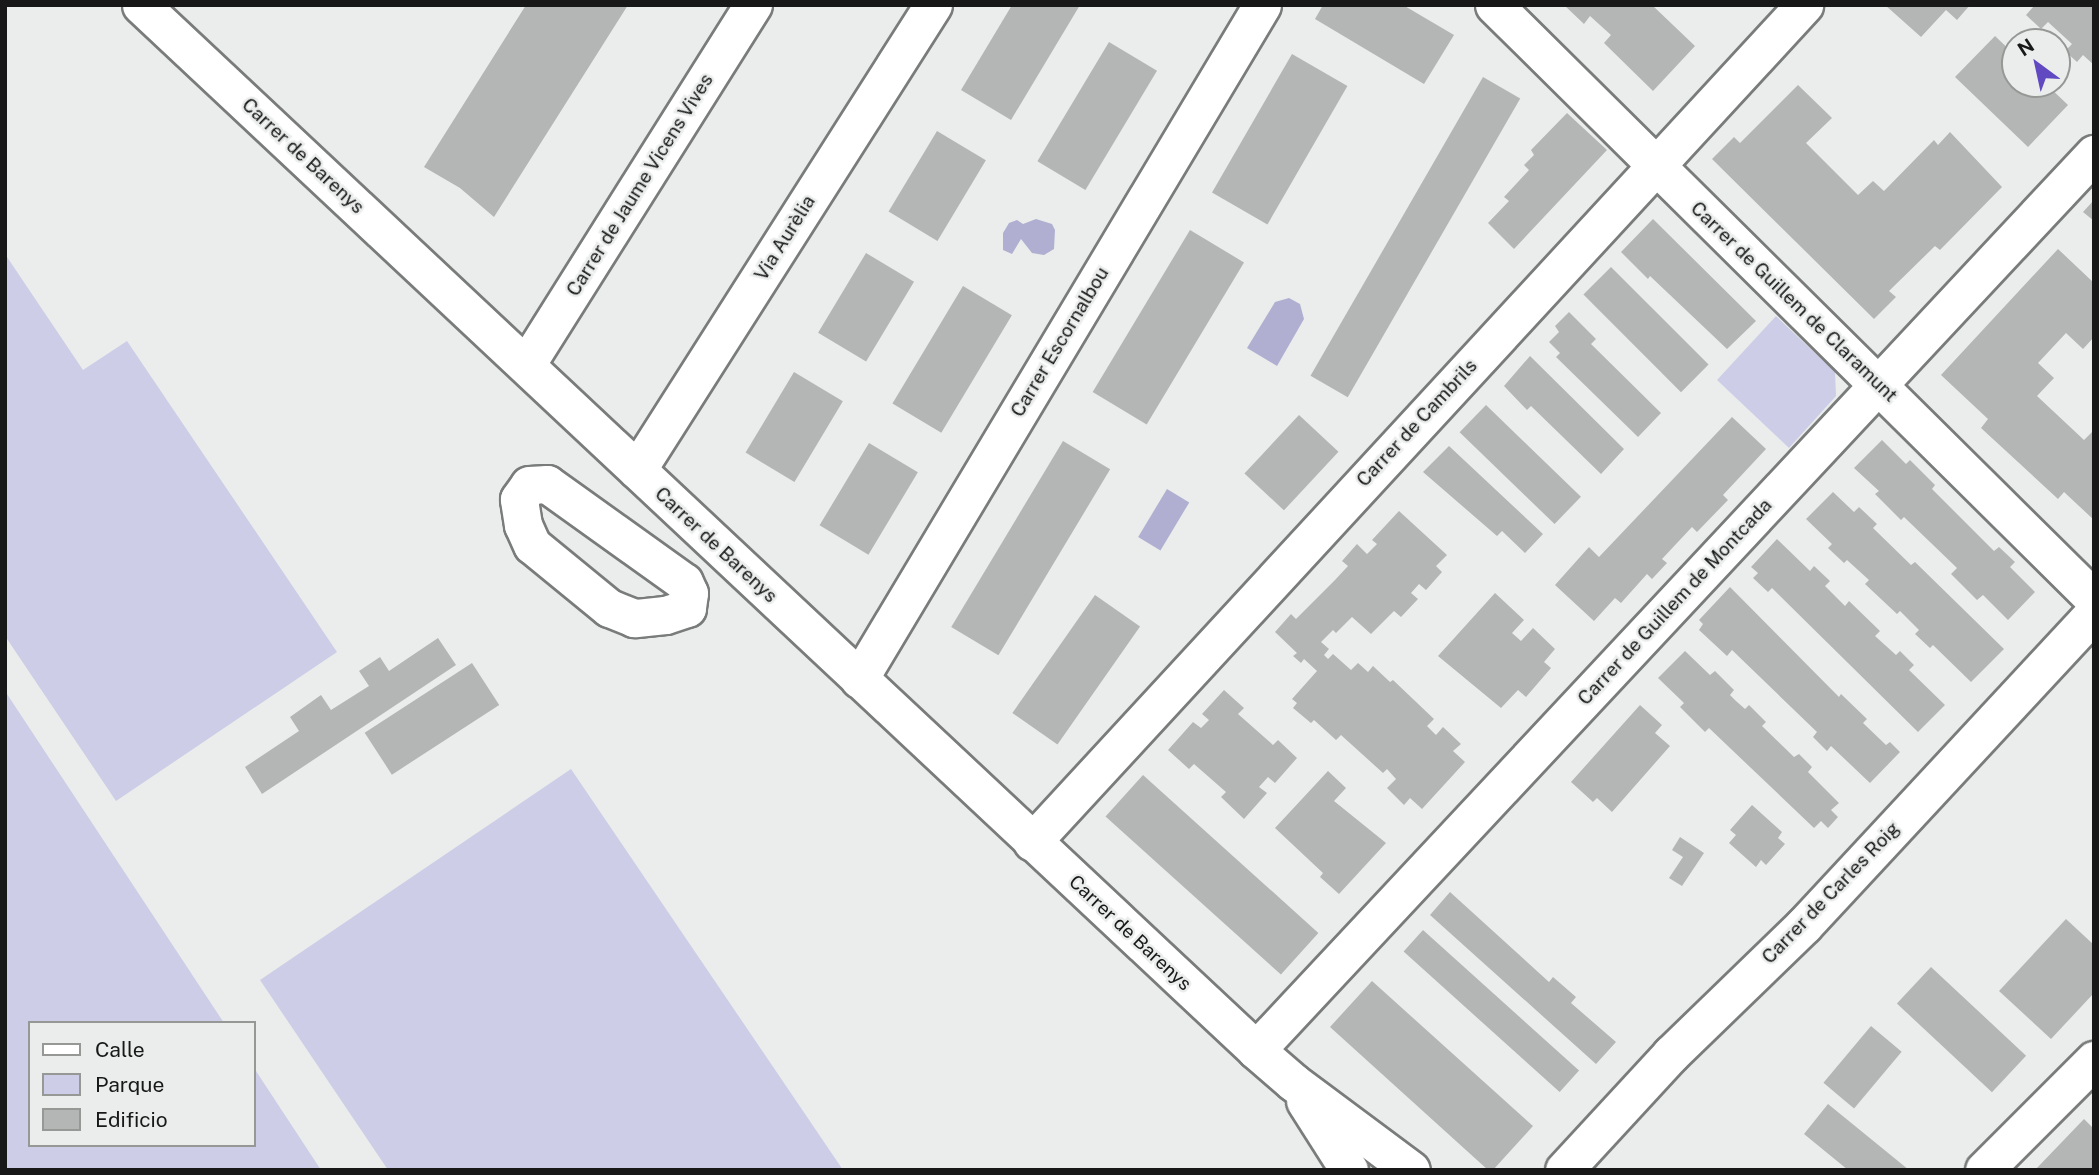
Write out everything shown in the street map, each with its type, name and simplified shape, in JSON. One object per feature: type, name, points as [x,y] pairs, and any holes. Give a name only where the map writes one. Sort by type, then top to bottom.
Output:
[{"type":"street","name":"Carrer de Barenys","points":[[141,5],[1032,842],[1293,1082]]},
{"type":"street","name":"Carrer de Jaume Vicens Vives","points":[[526,365],[753,5]]},
{"type":"street","name":"Via Aurèlia","points":[[637,470],[933,5]]},
{"type":"street","name":"Carrer Escornalbou","points":[[859,679],[1262,5]]},
{"type":"street","name":"Carrer de Guillem de Claramunt","points":[[1494,5],[2094,599]]},
{"type":"street","name":"Carrer de Cambrils","points":[[1032,842],[1804,5]]},
{"type":"street","name":"Carrer de Guillem de Montcada","points":[[1256,1049],[2094,155]]},
{"type":"street","points":[[689,593],[715,581],[737,564]]},
{"type":"street","name":"Carrer de Carles Roig","points":[[1564,1170],[1671,1054],[1804,925],[2094,613]]},
{"type":"street","points":[[1984,1170],[2094,1060]]},
{"type":"street","points":[[1293,1082],[1349,1170]]},
{"type":"street","points":[[1293,1082],[1411,1170]]},
{"type":"green space","points":[[5,254],[83,370],[127,341],[337,652],[116,801],[5,636]]},
{"type":"green space","points":[[1776,316],[1835,372],[1836,396],[1789,448],[1717,380]]},
{"type":"green space","points":[[5,691],[223,1021],[28,1021],[28,1147],[256,1147],[256,1071],[321,1170],[5,1170]]},
{"type":"green space","points":[[571,769],[843,1170],[388,1170],[260,980]]},
{"type":"shaded area","points":[[1036,219],[1052,224],[1055,230],[1054,249],[1044,255],[1032,253],[1021,239],[1012,254],[1003,250],[1003,233],[1009,223],[1017,220],[1023,224]]},
{"type":"shaded area","points":[[1289,298],[1300,304],[1304,319],[1277,366],[1247,348],[1275,302]]},
{"type":"shaded area","points":[[1167,489],[1189,502],[1160,550],[1138,537]]},
{"type":"building","points":[[526,5],[628,5],[494,217],[460,188],[424,167]]},
{"type":"building","points":[[1012,5],[1080,5],[1011,120],[961,90]]},
{"type":"building","points":[[1323,5],[1403,5],[1454,35],[1424,84],[1315,19]]},
{"type":"building","points":[[1564,5],[1652,5],[1695,46],[1653,91],[1604,43],[1611,35],[1590,16],[1584,24]]},
{"type":"building","points":[[1885,5],[1970,5],[1957,20],[1946,10],[1921,37]]},
{"type":"building","points":[[2035,5],[2094,5],[2094,65],[2083,55],[2077,62],[2071,56],[2071,28],[2055,28],[2048,22],[2040,28],[2026,15]]},
{"type":"building","points":[[1995,36],[2001,42],[2001,98],[2061,98],[2068,105],[2028,147],[1955,77]]},
{"type":"building","points":[[1109,42],[1157,71],[1085,190],[1037,161]]},
{"type":"building","points":[[1292,54],[1347,86],[1267,225],[1212,193]]},
{"type":"building","points":[[1483,77],[1520,98],[1348,397],[1310,376]]},
{"type":"building","points":[[1798,85],[1832,118],[1806,143],[1858,195],[1873,181],[1884,191],[1934,140],[1938,145],[1950,132],[2002,187],[1940,250],[1935,246],[1889,291],[1896,297],[1874,319],[1712,159],[1734,137],[1740,143]]},
{"type":"building","points":[[1567,113],[1607,150],[1514,249],[1488,223],[1509,201],[1504,197],[1529,170],[1524,165],[1534,155],[1531,150]]},
{"type":"building","points":[[937,131],[986,160],[937,241],[889,212]]},
{"type":"building","points":[[2094,200],[2094,221],[2083,212]]},
{"type":"building","points":[[1653,219],[1756,321],[1727,349],[1621,252]]},
{"type":"building","points":[[1190,230],[1244,262],[1147,424],[1093,392]]},
{"type":"building","points":[[2058,249],[2094,283],[2094,337],[2083,349],[2066,333],[2038,363],[2054,378],[2037,396],[2084,440],[2094,430],[2094,520],[2064,492],[2058,499],[1981,428],[1988,419],[1941,375]]},
{"type":"building","points":[[866,253],[914,282],[866,362],[818,333]]},
{"type":"building","points":[[1611,267],[1709,365],[1681,392],[1583,295]]},
{"type":"building","points":[[963,286],[1012,315],[941,433],[892,403]]},
{"type":"building","points":[[1569,312],[1596,339],[1591,344],[1661,413],[1638,437],[1556,357],[1560,353],[1549,342],[1559,332],[1555,326]]},
{"type":"building","points":[[1530,356],[1624,449],[1601,474],[1531,406],[1527,410],[1504,386]]},
{"type":"building","points":[[794,372],[843,401],[794,482],[746,453]]},
{"type":"building","points":[[1486,405],[1581,497],[1555,524],[1460,432]]},
{"type":"building","points":[[1299,415],[1338,452],[1284,510],[1244,474]]},
{"type":"building","points":[[1732,417],[1766,449],[1723,495],[1728,500],[1697,532],[1692,527],[1662,559],[1667,563],[1652,579],[1647,574],[1621,603],[1615,598],[1594,621],[1555,585],[1589,547],[1599,557]]},
{"type":"building","points":[[1882,440],[1906,464],[1910,460],[1935,485],[1932,489],[1994,551],[1999,547],[2015,562],[2010,567],[2035,592],[2008,620],[1983,595],[1977,600],[1951,574],[1957,568],[1904,517],[1901,520],[1875,494],[1879,491],[1854,468]]},
{"type":"building","points":[[1063,441],[1110,469],[998,655],[951,627]]},
{"type":"building","points":[[869,443],[918,472],[868,555],[820,525]]},
{"type":"building","points":[[1449,446],[1543,534],[1525,553],[1502,531],[1497,536],[1423,472]]},
{"type":"building","points":[[1833,492],[1854,512],[1859,507],[1877,524],[1873,528],[1911,565],[1915,562],[2004,649],[1971,682],[1933,645],[1930,648],[1915,634],[1919,630],[1900,611],[1897,614],[1865,584],[1869,580],[1847,560],[1844,563],[1828,548],[1832,544],[1806,519]]},
{"type":"building","points":[[1399,511],[1447,555],[1436,566],[1442,572],[1426,590],[1419,584],[1411,593],[1418,599],[1401,617],[1394,611],[1371,634],[1352,617],[1336,633],[1333,630],[1321,642],[1329,649],[1324,655],[1328,659],[1333,654],[1351,670],[1358,663],[1368,672],[1373,666],[1390,682],[1393,680],[1434,719],[1427,726],[1436,735],[1443,727],[1461,744],[1453,751],[1465,762],[1422,809],[1410,798],[1404,805],[1387,788],[1396,779],[1387,769],[1383,773],[1341,735],[1336,740],[1314,720],[1311,723],[1293,708],[1297,703],[1292,699],[1317,671],[1304,659],[1301,663],[1293,656],[1297,653],[1275,632],[1291,614],[1296,619],[1335,580],[1348,566],[1342,561],[1357,544],[1367,554],[1377,544],[1372,540]]},
{"type":"building","points":[[1777,539],[1810,571],[1814,566],[1830,581],[1825,586],[1845,606],[1849,601],[1880,631],[1875,636],[1896,655],[1900,651],[1914,665],[1909,670],[1945,705],[1918,732],[1772,588],[1768,592],[1753,578],[1758,573],[1751,567]]},
{"type":"building","points":[[1730,587],[1839,697],[1841,694],[1867,719],[1863,723],[1886,745],[1890,742],[1900,752],[1870,783],[1831,746],[1827,751],[1813,737],[1817,732],[1732,650],[1727,656],[1699,630],[1703,624],[1699,620]]},
{"type":"building","points":[[1495,593],[1524,620],[1512,633],[1521,641],[1533,628],[1555,649],[1544,662],[1551,668],[1526,697],[1518,690],[1501,708],[1438,656]]},
{"type":"building","points":[[1095,595],[1140,627],[1057,745],[1012,713]]},
{"type":"building","points":[[438,638],[456,665],[262,794],[245,767],[299,731],[290,717],[321,695],[331,710],[369,686],[359,671],[380,657],[389,671]]},
{"type":"building","points":[[1685,651],[1710,675],[1715,671],[1734,690],[1730,695],[1736,701],[1745,709],[1749,705],[1766,722],[1762,726],[1794,757],[1799,754],[1812,767],[1808,772],[1839,803],[1831,810],[1838,817],[1828,828],[1821,821],[1814,828],[1709,728],[1705,732],[1680,707],[1684,703],[1658,678]]},
{"type":"building","points":[[472,663],[499,705],[392,775],[365,733]]},
{"type":"building","points":[[1224,690],[1244,708],[1238,714],[1273,745],[1278,740],[1297,758],[1275,783],[1268,777],[1259,787],[1267,793],[1244,819],[1221,797],[1226,792],[1194,764],[1189,769],[1168,750],[1193,722],[1201,728],[1209,720],[1202,714]]},
{"type":"building","points":[[1640,705],[1662,725],[1655,733],[1670,746],[1612,812],[1597,798],[1593,802],[1571,782]]},
{"type":"building","points":[[1328,771],[1346,788],[1334,801],[1386,843],[1339,894],[1320,877],[1323,873],[1275,828]]},
{"type":"building","points":[[1143,775],[1318,933],[1281,975],[1106,817]]},
{"type":"building","points":[[1752,805],[1782,832],[1778,838],[1785,844],[1766,865],[1761,860],[1756,867],[1729,843],[1736,835],[1730,830]]},
{"type":"building","points":[[1680,837],[1704,853],[1682,886],[1669,878],[1683,857],[1672,850]]},
{"type":"building","points":[[1450,892],[1549,982],[1553,977],[1576,997],[1571,1003],[1616,1042],[1596,1064],[1430,915]]},
{"type":"building","points":[[2066,919],[2094,945],[2094,993],[2051,1039],[1999,991]]},
{"type":"building","points":[[1423,930],[1579,1071],[1560,1092],[1404,952]]},
{"type":"building","points":[[1931,967],[2026,1056],[1992,1092],[1897,1004]]},
{"type":"building","points":[[1372,981],[1533,1126],[1493,1170],[1488,1170],[1330,1027]]},
{"type":"building","points":[[1871,1026],[1902,1052],[1854,1108],[1823,1083]]},
{"type":"building","points":[[1828,1104],[1909,1170],[1848,1170],[1804,1134]]},
{"type":"building","points":[[2084,1119],[2094,1129],[2094,1170],[2035,1170]]}]
